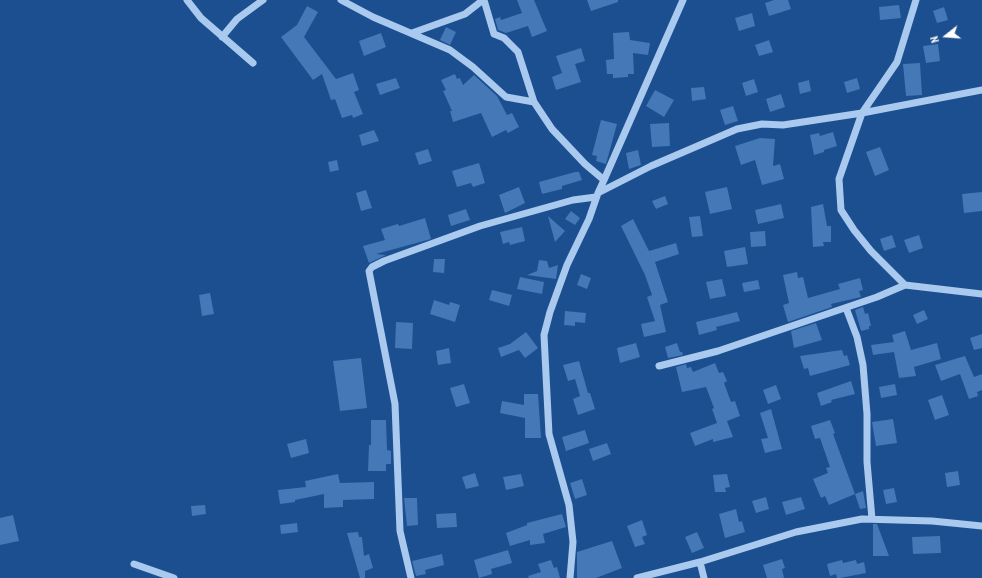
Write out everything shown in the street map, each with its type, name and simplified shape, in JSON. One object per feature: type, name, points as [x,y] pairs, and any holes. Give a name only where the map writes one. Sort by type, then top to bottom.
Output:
[{"type":"street","points":[[187,0],[201,18],[253,62]]},
{"type":"street","points":[[222,37],[237,19],[263,0]]},
{"type":"street","points":[[341,0],[373,17],[450,50],[473,67],[506,97],[534,102]]},
{"type":"street","points":[[412,33],[465,14],[484,0],[494,34],[504,38],[518,52],[534,102],[552,128],[585,164],[604,180]]},
{"type":"street","points":[[570,578],[572,542],[569,505],[549,434],[544,335],[550,312],[567,265],[590,219],[597,195],[683,0]]},
{"type":"street","points":[[905,285],[871,251],[854,230],[841,210],[839,179],[862,113],[897,62],[916,0]]},
{"type":"street","points":[[411,578],[400,531],[395,404],[369,271],[372,267],[384,261],[480,226],[573,200],[597,195],[626,178],[737,129],[762,124],[783,125],[862,113],[982,90]]},
{"type":"street","points":[[659,366],[712,352],[846,308],[905,285],[982,294]]},
{"type":"street","points":[[846,308],[857,337],[863,365],[867,414],[867,462],[872,519]]},
{"type":"street","points":[[637,578],[700,562],[796,532],[862,519],[932,521],[982,526]]},
{"type":"street","points":[[700,562],[704,578]]},
{"type":"street","points":[[134,564],[174,578]]},
{"type":"building","points":[[517,0],[534,0],[547,31],[532,37],[528,26],[506,33],[498,30],[495,19],[500,17],[501,20],[522,13]]},
{"type":"building","points":[[587,0],[618,0],[618,2],[591,11]]},
{"type":"building","points":[[774,0],[788,0],[791,9],[769,16],[765,3]]},
{"type":"building","points":[[899,5],[901,18],[880,20],[879,7]]},
{"type":"building","points":[[307,6],[318,12],[304,37],[336,79],[353,73],[359,90],[354,92],[363,114],[353,118],[352,115],[342,118],[335,99],[331,100],[322,74],[313,80],[281,37],[297,25]]},
{"type":"building","points":[[944,7],[948,20],[937,23],[933,11]]},
{"type":"building","points":[[752,13],[755,26],[739,31],[735,18]]},
{"type":"building","points":[[446,27],[456,32],[450,45],[440,40]]},
{"type":"building","points":[[629,32],[630,40],[650,43],[648,55],[633,53],[634,74],[628,74],[628,77],[613,78],[613,74],[607,74],[606,60],[614,59],[613,33]]},
{"type":"building","points":[[381,33],[386,47],[364,56],[359,41]]},
{"type":"building","points":[[769,40],[773,52],[759,56],[755,45]]},
{"type":"building","points":[[938,44],[940,61],[926,63],[923,46]]},
{"type":"building","points":[[581,48],[585,61],[575,64],[581,82],[556,90],[552,77],[562,73],[556,56]]},
{"type":"building","points":[[920,63],[922,95],[906,96],[903,64]]},
{"type":"building","points":[[455,74],[457,79],[460,78],[463,85],[474,75],[497,96],[507,115],[512,113],[519,127],[508,133],[506,130],[492,137],[481,113],[453,122],[450,111],[452,111],[443,91],[446,90],[441,80]]},
{"type":"building","points":[[396,78],[400,88],[380,95],[376,84]]},
{"type":"building","points":[[857,78],[860,89],[847,93],[844,82]]},
{"type":"building","points":[[754,79],[758,92],[746,96],[742,83]]},
{"type":"building","points":[[809,80],[811,91],[800,94],[798,83]]},
{"type":"building","points":[[704,87],[706,99],[692,101],[691,88]]},
{"type":"building","points":[[655,90],[674,100],[664,117],[646,106]]},
{"type":"building","points":[[781,94],[785,107],[770,112],[766,99]]},
{"type":"building","points":[[733,106],[738,121],[725,125],[720,110]]},
{"type":"building","points":[[601,120],[617,124],[606,164],[596,161],[597,156],[592,155]]},
{"type":"building","points":[[669,123],[670,146],[652,147],[650,124]]},
{"type":"building","points":[[374,130],[379,141],[362,146],[359,135]]},
{"type":"building","points":[[833,132],[837,146],[814,155],[810,135],[819,133],[820,136]]},
{"type":"building","points":[[760,138],[775,139],[773,166],[780,164],[784,179],[762,185],[755,160],[741,165],[735,146]]},
{"type":"building","points":[[880,147],[889,170],[875,176],[866,152]]},
{"type":"building","points":[[428,149],[432,161],[419,165],[415,153]]},
{"type":"building","points":[[638,150],[641,165],[629,169],[626,153]]},
{"type":"building","points":[[337,160],[339,170],[330,172],[328,162]]},
{"type":"building","points":[[479,163],[485,183],[473,187],[471,183],[457,187],[452,171]]},
{"type":"building","points":[[579,172],[582,180],[562,186],[562,189],[542,194],[539,182]]},
{"type":"building","points":[[519,187],[525,203],[505,213],[499,195]]},
{"type":"building","points":[[727,187],[732,209],[710,214],[705,192]]},
{"type":"building","points":[[366,190],[372,208],[361,211],[356,193]]},
{"type":"building","points":[[982,192],[982,211],[964,213],[962,194]]},
{"type":"building","points":[[665,196],[668,204],[656,209],[652,201]]},
{"type":"building","points":[[781,204],[784,218],[758,224],[755,210]]},
{"type":"building","points":[[823,204],[827,226],[831,226],[831,242],[823,242],[824,246],[813,247],[811,207]]},
{"type":"building","points":[[466,209],[470,220],[451,226],[448,215]]},
{"type":"building","points":[[571,211],[580,218],[575,225],[565,219]]},
{"type":"building","points":[[548,216],[565,231],[555,242]]},
{"type":"building","points":[[700,216],[703,236],[692,237],[689,217]]},
{"type":"building","points":[[425,218],[431,239],[376,254],[386,255],[369,263],[363,246],[385,240],[381,229],[398,224],[399,226]]},
{"type":"building","points":[[633,219],[649,251],[676,243],[679,254],[655,262],[668,302],[660,305],[666,332],[644,337],[641,324],[655,321],[647,297],[652,295],[645,275],[621,226]]},
{"type":"building","points":[[522,227],[525,241],[510,245],[509,242],[503,244],[500,232]]},
{"type":"building","points":[[765,231],[766,246],[751,247],[750,232]]},
{"type":"building","points":[[892,235],[896,247],[884,251],[880,239]]},
{"type":"building","points":[[919,235],[923,248],[909,253],[904,240]]},
{"type":"building","points":[[745,247],[748,264],[727,267],[724,251]]},
{"type":"building","points":[[434,259],[445,259],[444,273],[433,272]]},
{"type":"building","points":[[539,260],[547,261],[549,268],[558,265],[556,279],[527,275],[537,271]]},
{"type":"building","points":[[797,272],[798,278],[803,277],[808,298],[840,289],[838,284],[860,278],[863,290],[859,291],[861,297],[831,304],[832,307],[788,322],[783,305],[789,303],[783,275]]},
{"type":"building","points":[[581,274],[591,278],[587,289],[577,285]]},
{"type":"building","points":[[520,277],[544,282],[542,294],[517,289]]},
{"type":"building","points":[[722,279],[726,296],[710,299],[706,282]]},
{"type":"building","points":[[758,280],[760,289],[744,292],[742,283]]},
{"type":"building","points":[[492,290],[512,295],[509,306],[489,300]]},
{"type":"building","points":[[210,293],[214,314],[202,316],[199,295]]},
{"type":"building","points":[[434,300],[449,305],[450,302],[460,305],[455,322],[430,314]]},
{"type":"building","points":[[863,307],[865,314],[868,313],[871,326],[869,326],[869,329],[861,331],[855,310]]},
{"type":"building","points":[[924,310],[928,319],[917,324],[913,315]]},
{"type":"building","points":[[565,311],[586,313],[585,323],[575,322],[575,326],[564,325]]},
{"type":"building","points":[[737,312],[740,321],[716,327],[717,330],[699,335],[696,322]]},
{"type":"building","points":[[396,322],[413,323],[412,349],[395,348]]},
{"type":"building","points":[[816,323],[822,340],[794,348],[791,331]]},
{"type":"building","points":[[905,331],[911,350],[937,343],[941,359],[914,367],[916,376],[899,378],[894,352],[873,355],[871,345],[894,342],[892,335]]},
{"type":"building","points":[[526,332],[538,348],[525,358],[519,350],[501,357],[498,348],[510,344]]},
{"type":"building","points":[[982,334],[982,348],[974,350],[970,338]]},
{"type":"building","points":[[636,343],[640,357],[620,363],[617,348]]},
{"type":"building","points":[[677,343],[680,352],[682,352],[683,355],[668,358],[665,347]]},
{"type":"building","points":[[449,348],[451,363],[438,365],[436,351]]},
{"type":"building","points":[[842,350],[844,356],[847,355],[850,365],[810,376],[808,368],[804,369],[800,356]]},
{"type":"building","points":[[965,356],[974,377],[982,374],[982,390],[977,392],[978,396],[969,399],[960,374],[941,381],[935,365]]},
{"type":"building","points":[[361,358],[367,408],[340,411],[333,361]]},
{"type":"building","points":[[579,361],[588,393],[590,393],[595,409],[578,415],[573,399],[580,396],[575,379],[568,381],[563,365]]},
{"type":"building","points":[[715,363],[719,373],[723,372],[727,381],[724,383],[731,402],[735,401],[740,416],[727,421],[733,437],[713,442],[713,439],[695,446],[690,433],[717,423],[712,409],[714,408],[706,387],[682,392],[676,367],[686,364],[687,368],[691,367],[693,372]]},
{"type":"building","points":[[851,381],[855,394],[831,400],[832,402],[821,406],[817,393]]},
{"type":"building","points":[[464,384],[470,403],[456,407],[450,388]]},
{"type":"building","points":[[895,384],[897,395],[881,398],[879,387]]},
{"type":"building","points":[[776,385],[781,399],[768,404],[763,390]]},
{"type":"building","points":[[524,394],[538,394],[541,438],[525,438],[525,418],[500,413],[502,401],[524,405]]},
{"type":"building","points":[[942,395],[949,415],[935,420],[928,400]]},
{"type":"building","points":[[771,409],[782,449],[765,453],[761,439],[768,438],[760,413]]},
{"type":"building","points":[[893,419],[897,443],[876,446],[872,422]]},
{"type":"building","points":[[371,420],[386,420],[387,450],[391,451],[391,464],[386,464],[386,471],[368,471],[369,445],[371,445]]},
{"type":"building","points":[[830,420],[835,433],[833,434],[855,494],[829,505],[825,496],[821,498],[813,479],[828,473],[826,468],[830,467],[820,438],[815,439],[811,426]]},
{"type":"building","points":[[585,430],[589,443],[566,451],[562,437]]},
{"type":"building","points":[[306,439],[309,453],[291,458],[287,444]]},
{"type":"building","points":[[607,443],[611,454],[593,461],[589,449]]},
{"type":"building","points":[[958,471],[960,485],[947,487],[945,473]]},
{"type":"building","points":[[475,473],[479,486],[466,489],[462,477]]},
{"type":"building","points":[[338,474],[340,483],[374,482],[374,499],[343,500],[343,507],[324,508],[324,494],[295,500],[295,502],[280,504],[278,490],[306,487],[305,481]]},
{"type":"building","points":[[521,474],[524,486],[506,490],[503,477]]},
{"type":"building","points":[[727,474],[730,487],[725,488],[726,492],[715,492],[713,475]]},
{"type":"building","points":[[582,479],[587,495],[575,499],[570,483]]},
{"type":"building","points":[[894,488],[897,502],[886,504],[883,490]]},
{"type":"building","points":[[863,491],[866,508],[860,509],[855,494]]},
{"type":"building","points":[[766,497],[769,509],[756,513],[752,501]]},
{"type":"building","points":[[801,497],[805,509],[786,515],[782,502]]},
{"type":"building","points":[[404,498],[417,498],[418,525],[407,526]]},
{"type":"building","points":[[205,505],[206,514],[192,516],[191,506]]},
{"type":"building","points":[[736,509],[739,522],[742,521],[745,532],[725,538],[719,514]]},
{"type":"building","points":[[456,513],[457,527],[437,528],[436,514]]},
{"type":"building","points":[[562,514],[566,527],[543,534],[545,543],[530,545],[530,540],[510,546],[506,533],[527,525],[527,523]]},
{"type":"building","points":[[13,515],[19,541],[0,545],[0,518]]},
{"type":"building","points":[[642,520],[647,535],[642,537],[645,544],[635,547],[627,526]]},
{"type":"building","points":[[297,523],[298,532],[281,534],[280,525]]},
{"type":"building","points":[[873,524],[877,524],[889,556],[873,556]]},
{"type":"building","points":[[358,532],[359,537],[362,537],[364,556],[369,554],[373,568],[365,571],[365,578],[360,578],[347,533]]},
{"type":"building","points":[[697,532],[704,548],[692,553],[685,537]]},
{"type":"building","points":[[940,536],[941,553],[913,554],[912,537]]},
{"type":"building","points":[[612,541],[622,568],[596,578],[577,578],[577,552]]},
{"type":"building","points":[[508,550],[512,563],[491,569],[492,574],[479,578],[474,560]]},
{"type":"building","points":[[442,554],[444,565],[425,570],[426,574],[416,576],[412,561]]},
{"type":"building","points":[[782,559],[785,568],[782,569],[784,578],[767,578],[763,565]]},
{"type":"building","points":[[551,560],[554,568],[557,567],[560,578],[529,578],[528,576],[541,572],[538,564]]},
{"type":"building","points":[[842,560],[843,563],[856,560],[857,564],[864,562],[866,573],[840,578],[837,578],[836,574],[830,576],[827,564]]}]
